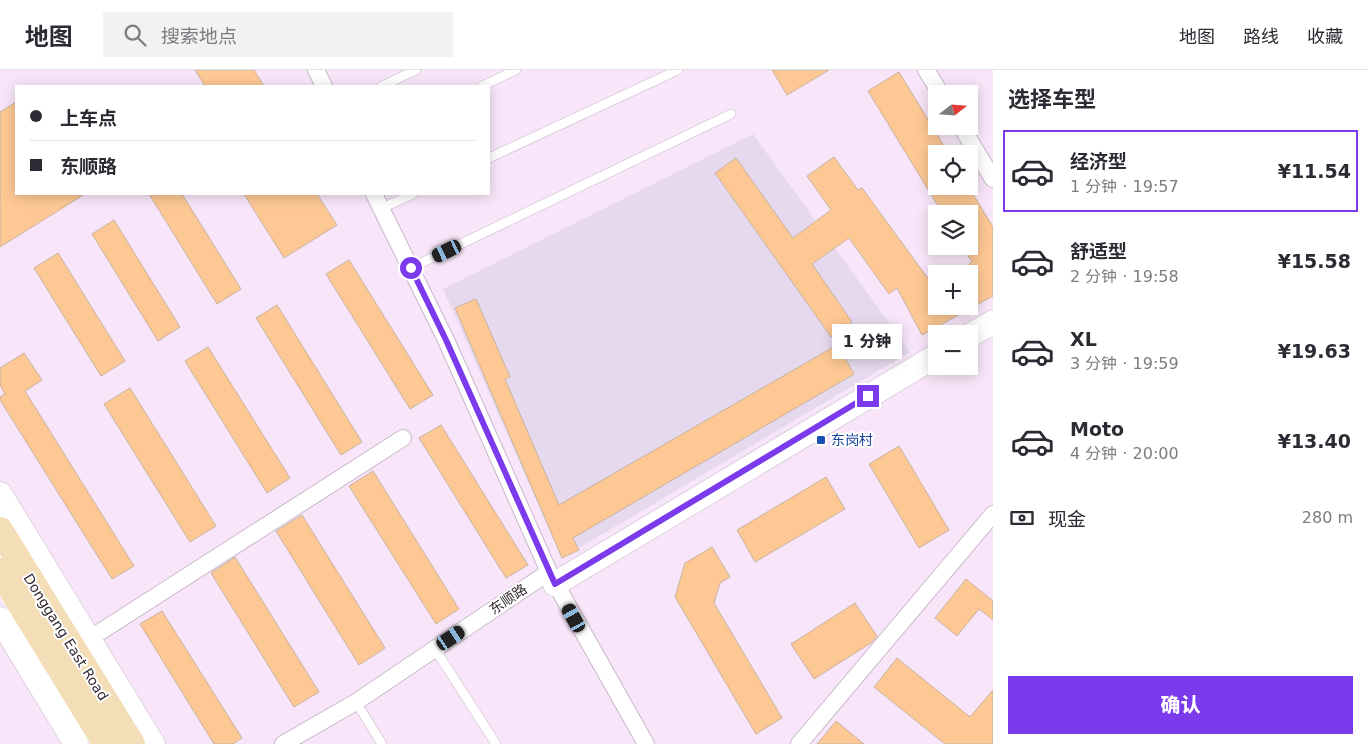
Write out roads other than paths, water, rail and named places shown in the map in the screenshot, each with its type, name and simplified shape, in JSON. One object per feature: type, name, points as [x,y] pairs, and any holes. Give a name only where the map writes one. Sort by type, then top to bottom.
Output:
[{"type":"main road","name":"Donggang East Road","points":[[0,530],[132,744]]},
{"type":"main road","name":"Donggang East Road","points":[[0,571],[106,744]]},
{"type":"street","points":[[316,70],[324,85]]},
{"type":"street","points":[[926,70],[935,85]]},
{"type":"street","points":[[966,135],[993,179]]},
{"type":"street","points":[[378,201],[446,340],[552,578],[646,744]]},
{"type":"street","points":[[978,331],[993,322]]},
{"type":"street","name":"东顺路","points":[[283,744],[356,702],[435,649],[552,578],[928,361]]},
{"type":"street","points":[[89,638],[404,438]]},
{"type":"street","points":[[0,494],[154,744]]},
{"type":"street","points":[[799,744],[993,514]]},
{"type":"street","points":[[0,620],[76,744]]},
{"type":"lane","points":[[384,85],[416,70]]},
{"type":"lane","points":[[484,85],[516,70]]},
{"type":"lane","points":[[490,158],[678,70]]},
{"type":"lane","points":[[411,268],[731,114]]},
{"type":"lane","points":[[378,201],[408,195]]},
{"type":"lane","points":[[435,649],[496,744]]},
{"type":"lane","points":[[356,702],[382,744]]},
{"type":"place","name":"东岗村","points":[[821,440]]}]
